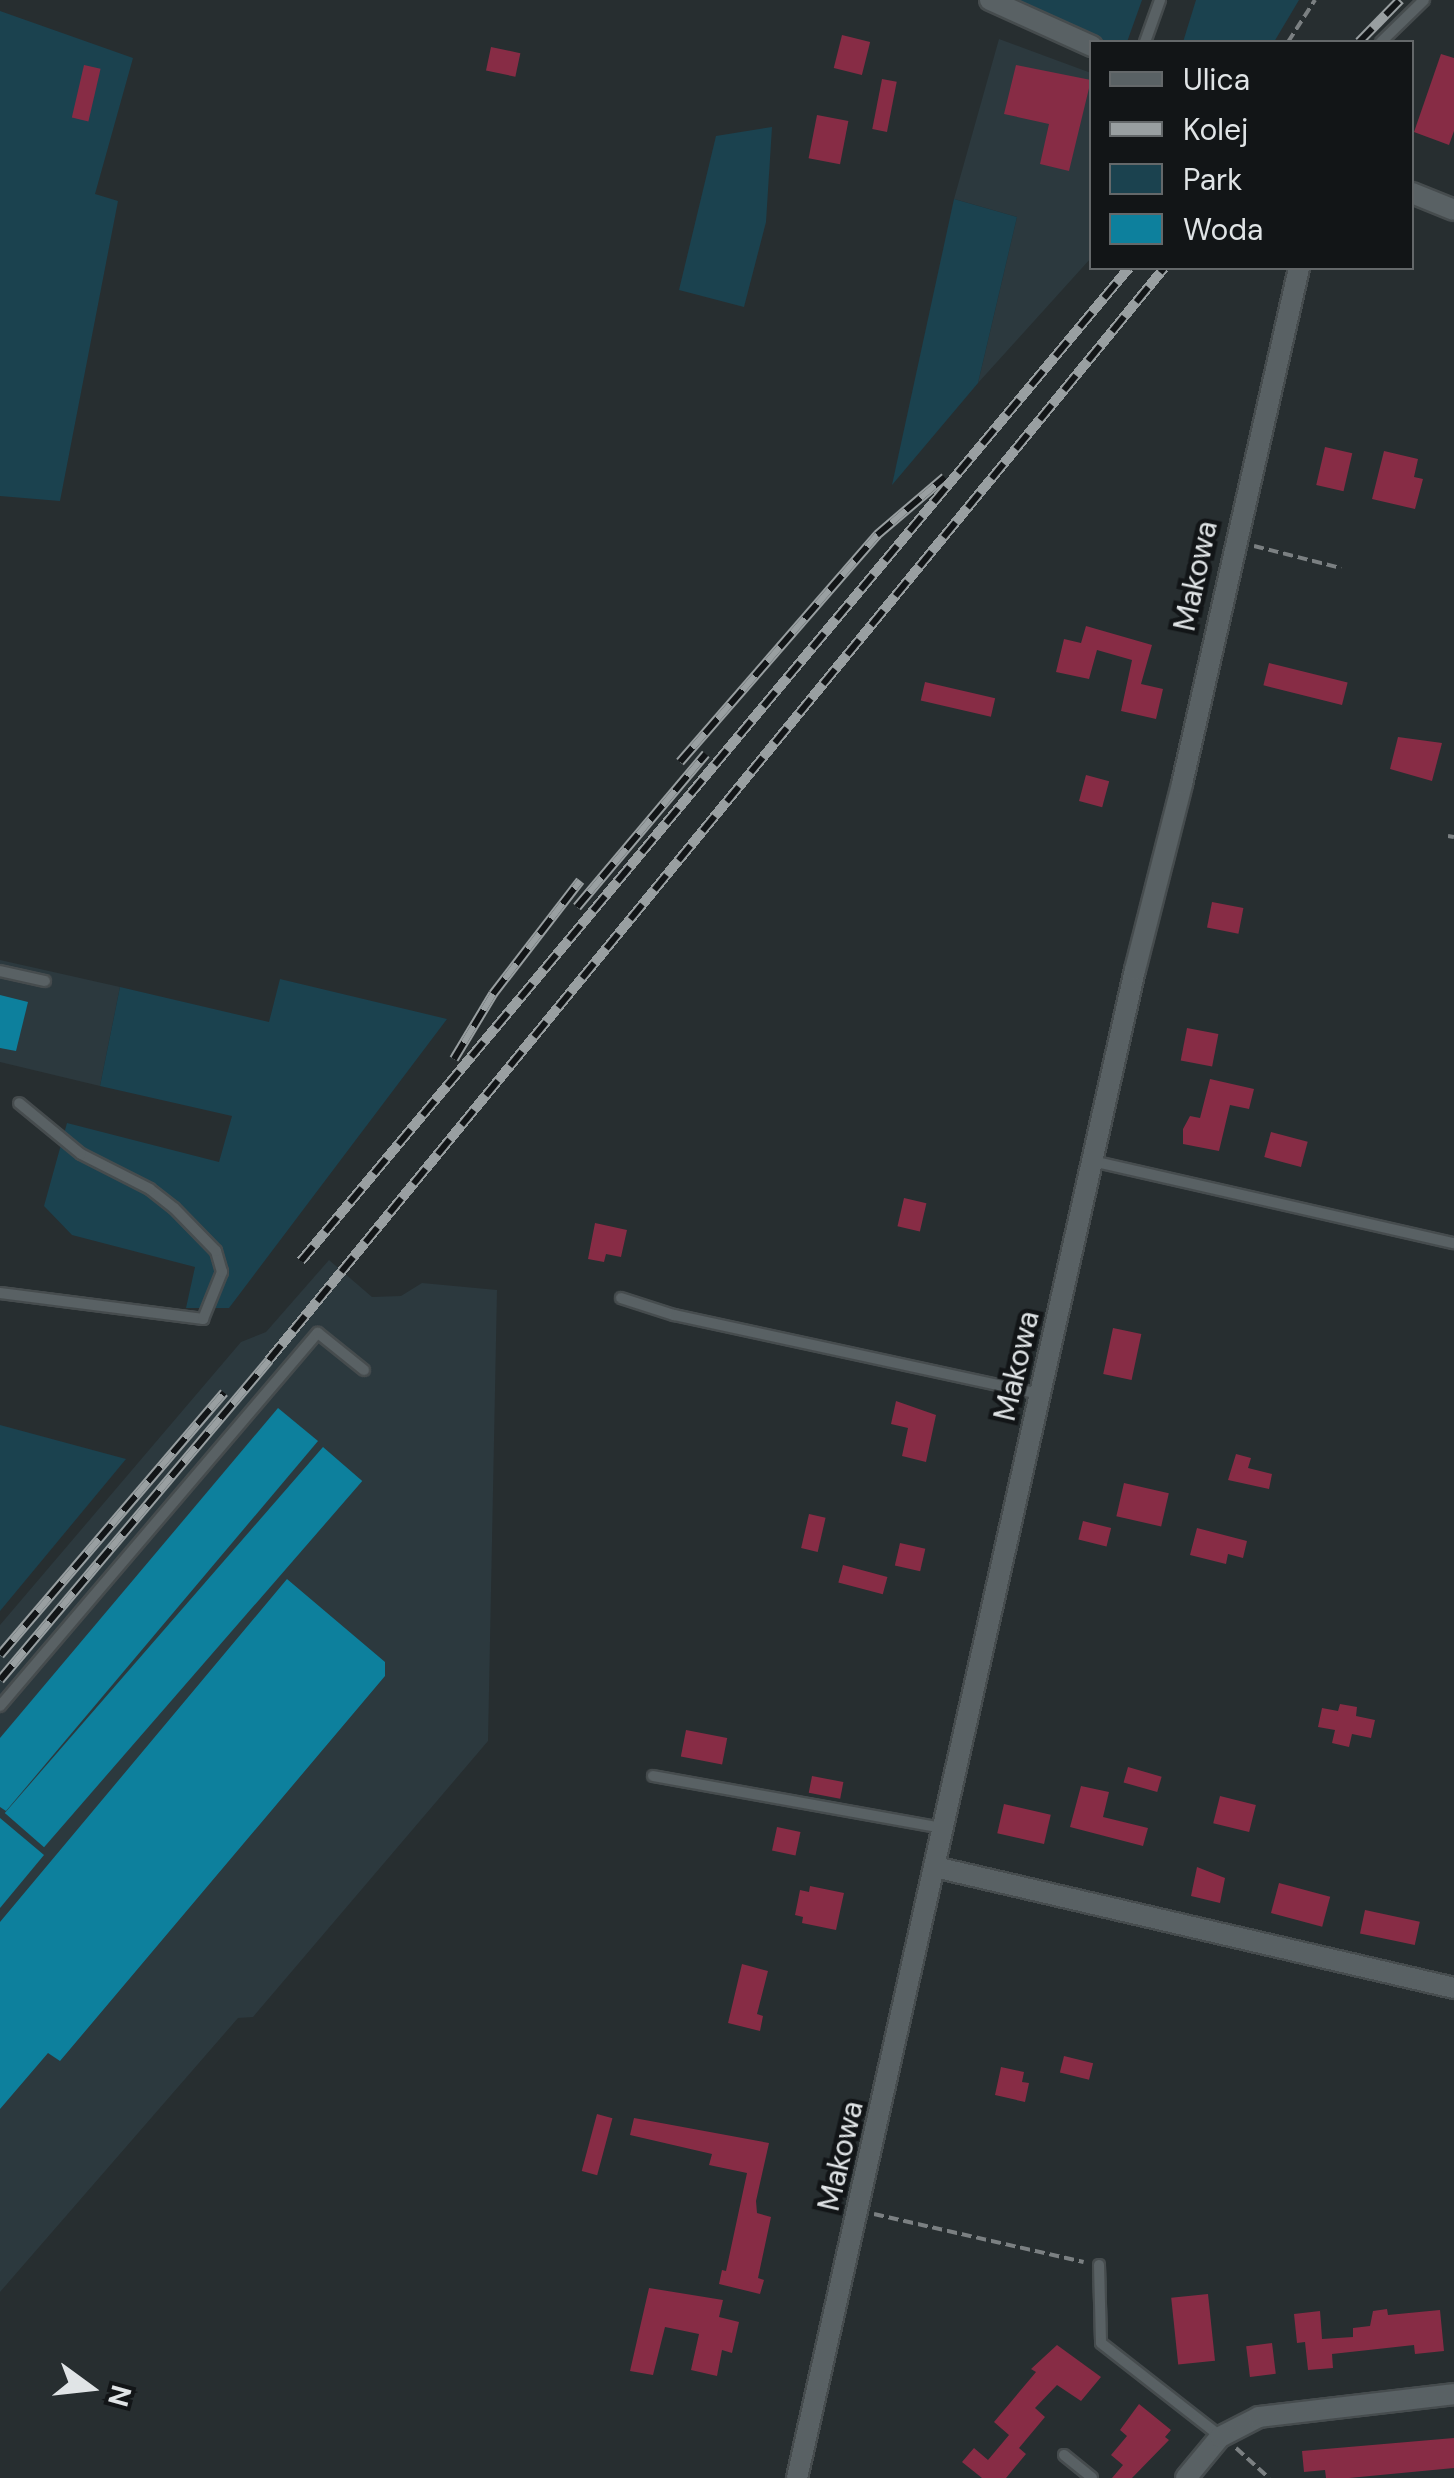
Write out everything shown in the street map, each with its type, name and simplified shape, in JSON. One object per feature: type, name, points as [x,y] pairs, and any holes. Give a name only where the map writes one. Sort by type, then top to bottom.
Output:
[{"type":"street","points":[[990,0],[1089,45]]},
{"type":"street","points":[[1414,194],[1454,210]]},
{"type":"street","name":"Makowa","points":[[797,2478],[1092,1161],[1299,270]]},
{"type":"street","points":[[935,1867],[1454,1988]]},
{"type":"street","points":[[1186,2478],[1259,2417],[1454,2394]]},
{"type":"lane","points":[[1146,40],[1160,0]]},
{"type":"lane","points":[[1383,40],[1424,0]]},
{"type":"lane","points":[[0,971],[45,981]]},
{"type":"lane","points":[[0,1294],[203,1319],[214,1300],[222,1272],[216,1250],[174,1208],[150,1189],[81,1154],[19,1103]]},
{"type":"lane","points":[[1092,1161],[1454,1243]]},
{"type":"lane","points":[[621,1298],[692,1319],[1042,1394]]},
{"type":"lane","points":[[0,1706],[318,1333],[364,1370]]},
{"type":"lane","points":[[652,1776],[944,1828]]},
{"type":"lane","points":[[1098,2265],[1101,2343],[1227,2440]]},
{"type":"lane","points":[[1064,2455],[1092,2478]]},
{"type":"path","points":[[1289,40],[1315,0]]},
{"type":"path","points":[[1235,541],[1340,568]]},
{"type":"path","points":[[860,2210],[1098,2265]]},
{"type":"path","points":[[1227,2440],[1269,2478]]},
{"type":"shaded area","points":[[999,39],[1089,72],[1089,260],[978,383],[1017,217],[954,199]]},
{"type":"shaded area","points":[[0,960],[120,987],[100,1086],[0,1062]]},
{"type":"shaded area","points":[[329,1260],[372,1297],[401,1296],[422,1283],[497,1290],[488,1741],[253,2017],[238,2018],[0,2292],[0,1625],[241,1342],[266,1332]]},
{"type":"green space","points":[[995,0],[1142,0],[1128,40],[1100,40]]},
{"type":"green space","points":[[1196,0],[1299,0],[1275,40],[1184,40]]},
{"type":"green space","points":[[0,11],[133,58],[95,194],[118,201],[60,501],[0,496]]},
{"type":"green space","points":[[772,127],[766,222],[744,307],[679,290],[716,136]]},
{"type":"green space","points":[[954,199],[1017,217],[978,383],[892,485]]},
{"type":"green space","points":[[280,979],[447,1019],[229,1308],[186,1308],[195,1267],[72,1235],[44,1206],[67,1123],[219,1162],[232,1116],[100,1086],[120,987],[269,1022]]},
{"type":"green space","points":[[0,1425],[126,1459],[0,1611]]},
{"type":"water","points":[[0,995],[28,1002],[16,1051],[0,1048]]},
{"type":"water","points":[[278,1408],[318,1441],[6,1811],[0,1807],[0,1738]]},
{"type":"water","points":[[323,1447],[362,1481],[44,1847],[5,1813]]},
{"type":"water","points":[[287,1579],[385,1662],[385,1676],[60,2061],[48,2053],[0,2109],[0,1922]]},
{"type":"water","points":[[0,1818],[44,1855],[0,1908]]},
{"type":"building","points":[[842,35],[870,42],[862,75],[834,68]]},
{"type":"building","points":[[491,47],[520,53],[515,77],[486,70]]},
{"type":"building","points":[[1441,54],[1454,58],[1454,131],[1449,145],[1414,132]]},
{"type":"building","points":[[84,65],[101,69],[88,121],[72,118]]},
{"type":"building","points":[[1016,65],[1089,80],[1069,171],[1040,164],[1049,124],[1004,114]]},
{"type":"building","points":[[882,79],[897,82],[887,132],[872,129]]},
{"type":"building","points":[[817,115],[848,121],[840,164],[809,158]]},
{"type":"building","points":[[1325,447],[1352,453],[1344,491],[1316,485]]},
{"type":"building","points":[[1384,451],[1418,459],[1414,477],[1423,479],[1415,509],[1372,499]]},
{"type":"building","points":[[1086,626],[1152,645],[1141,684],[1163,689],[1156,719],[1121,711],[1132,660],[1097,650],[1089,679],[1056,672],[1064,639],[1081,643]]},
{"type":"building","points":[[1269,663],[1348,683],[1342,705],[1263,685]]},
{"type":"building","points":[[925,682],[995,698],[991,717],[921,701]]},
{"type":"building","points":[[1398,737],[1442,743],[1432,781],[1390,769]]},
{"type":"building","points":[[1086,775],[1109,781],[1102,807],[1079,801]]},
{"type":"building","points":[[1212,902],[1243,908],[1238,934],[1207,928]]},
{"type":"building","points":[[1187,1028],[1218,1034],[1212,1066],[1181,1060]]},
{"type":"building","points":[[1210,1079],[1254,1089],[1249,1109],[1230,1105],[1219,1151],[1183,1144],[1183,1129],[1190,1116],[1200,1118]]},
{"type":"building","points":[[1271,1132],[1308,1142],[1301,1167],[1264,1157]]},
{"type":"building","points":[[904,1198],[926,1203],[920,1231],[897,1226]]},
{"type":"building","points":[[595,1223],[627,1230],[621,1257],[606,1254],[604,1262],[588,1259]]},
{"type":"building","points":[[1113,1328],[1141,1334],[1132,1380],[1103,1374]]},
{"type":"building","points":[[896,1401],[936,1415],[926,1462],[902,1456],[908,1428],[891,1424]]},
{"type":"building","points":[[1236,1454],[1251,1458],[1248,1468],[1272,1474],[1269,1489],[1228,1480]]},
{"type":"building","points":[[1124,1483],[1169,1493],[1161,1526],[1116,1516]]},
{"type":"building","points":[[809,1514],[826,1518],[818,1552],[801,1548]]},
{"type":"building","points":[[1083,1521],[1111,1528],[1107,1546],[1078,1539]]},
{"type":"building","points":[[1197,1528],[1247,1541],[1243,1558],[1228,1554],[1226,1564],[1190,1555]]},
{"type":"building","points":[[900,1543],[925,1549],[920,1571],[895,1565]]},
{"type":"building","points":[[843,1565],[887,1577],[883,1594],[838,1582]]},
{"type":"building","points":[[1340,1704],[1357,1707],[1356,1716],[1375,1720],[1371,1738],[1352,1734],[1349,1747],[1332,1743],[1335,1730],[1318,1727],[1322,1708],[1338,1711]]},
{"type":"building","points":[[686,1730],[727,1738],[722,1765],[681,1757]]},
{"type":"building","points":[[1128,1767],[1162,1777],[1157,1792],[1124,1782]]},
{"type":"building","points":[[812,1776],[843,1782],[840,1799],[809,1793]]},
{"type":"building","points":[[1081,1786],[1109,1792],[1103,1817],[1148,1828],[1143,1846],[1070,1827]]},
{"type":"building","points":[[1220,1796],[1256,1805],[1249,1832],[1213,1823]]},
{"type":"building","points":[[1004,1804],[1051,1815],[1044,1844],[997,1833]]},
{"type":"building","points":[[777,1827],[800,1832],[795,1855],[772,1850]]},
{"type":"building","points":[[1197,1867],[1225,1878],[1220,1903],[1191,1896]]},
{"type":"building","points":[[1279,1883],[1330,1897],[1322,1927],[1271,1913]]},
{"type":"building","points":[[810,1886],[844,1893],[836,1930],[802,1923],[803,1917],[795,1915],[800,1890],[809,1892]]},
{"type":"building","points":[[1365,1910],[1420,1922],[1415,1945],[1360,1933]]},
{"type":"building","points":[[742,1964],[768,1971],[757,2014],[763,2016],[760,2031],[728,2023]]},
{"type":"building","points":[[1064,2056],[1093,2063],[1089,2080],[1060,2072]]},
{"type":"building","points":[[1001,2067],[1024,2072],[1022,2082],[1029,2083],[1025,2102],[995,2095]]},
{"type":"building","points":[[597,2114],[612,2118],[597,2175],[582,2171]]},
{"type":"building","points":[[634,2118],[769,2143],[756,2201],[757,2213],[771,2217],[758,2278],[764,2280],[760,2294],[719,2284],[722,2270],[726,2271],[747,2173],[709,2165],[712,2154],[630,2135]]},
{"type":"building","points":[[649,2288],[723,2300],[719,2317],[739,2322],[732,2353],[722,2350],[717,2376],[691,2370],[699,2334],[665,2327],[653,2375],[630,2371]]},
{"type":"building","points":[[1208,2294],[1215,2361],[1178,2365],[1171,2298]]},
{"type":"building","points":[[1387,2309],[1388,2315],[1440,2310],[1444,2351],[1415,2354],[1414,2345],[1332,2354],[1333,2368],[1308,2370],[1305,2342],[1297,2343],[1294,2314],[1320,2311],[1322,2339],[1353,2337],[1353,2328],[1370,2326],[1373,2311]]},
{"type":"building","points":[[1272,2343],[1276,2374],[1250,2377],[1246,2346]]},
{"type":"building","points":[[1057,2345],[1101,2377],[1081,2401],[1057,2385],[1035,2408],[1045,2417],[1019,2448],[1026,2454],[1006,2478],[982,2478],[962,2462],[974,2448],[988,2460],[1009,2435],[994,2422],[1036,2372],[1031,2369]]},
{"type":"building","points":[[1139,2404],[1171,2430],[1165,2437],[1169,2440],[1132,2478],[1112,2478],[1123,2465],[1111,2455],[1127,2436],[1120,2430]]},
{"type":"building","points":[[1454,2438],[1454,2468],[1349,2478],[1326,2478],[1325,2470],[1304,2472],[1302,2451]]},
{"type":"railway","points":[[1361,40],[1400,0]]},
{"type":"railway","points":[[301,1261],[1127,270]]},
{"type":"railway","points":[[0,1680],[269,1360],[1162,270]]},
{"type":"railway","points":[[680,762],[877,535],[945,477]]},
{"type":"railway","points":[[577,907],[706,754]]},
{"type":"railway","points":[[454,1059],[493,994],[580,881]]},
{"type":"railway","points":[[0,1655],[224,1393]]}]
